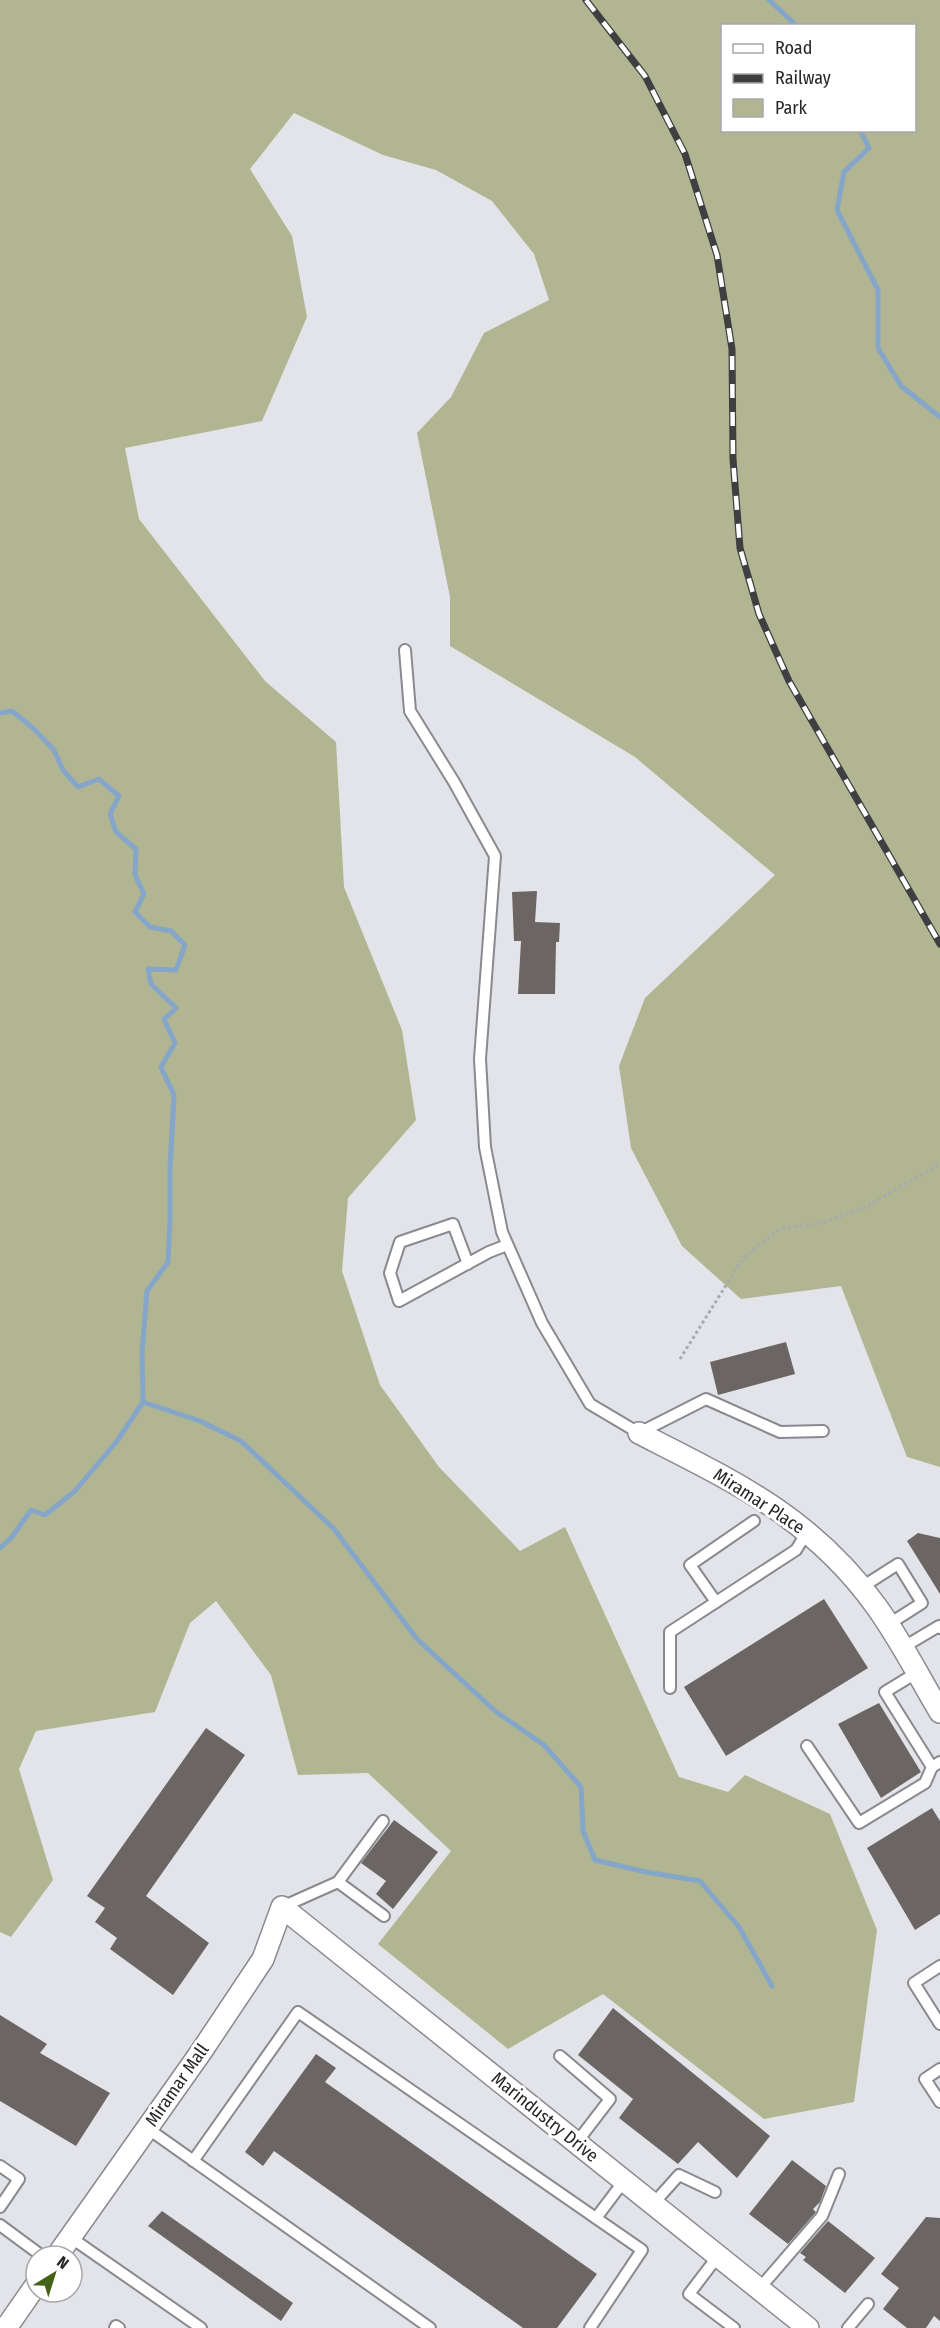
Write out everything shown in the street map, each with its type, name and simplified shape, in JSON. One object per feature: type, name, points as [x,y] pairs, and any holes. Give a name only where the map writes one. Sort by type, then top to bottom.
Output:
[{"type":"street","name":"Miramar Place","points":[[639,1432],[743,1486],[782,1511],[827,1548],[862,1587],[889,1624],[940,1712]]},
{"type":"street","name":"Miramar Mall","points":[[65,2244],[263,1959],[282,1907]]},
{"type":"street","name":"Marindustry Drive","points":[[282,1907],[808,2328]]},
{"type":"street","points":[[6,2328],[24,2302]]},
{"type":"lane","points":[[405,650],[410,711],[454,782],[495,856],[480,1059],[485,1147],[502,1232],[542,1323],[590,1404],[639,1432],[706,1399],[780,1432],[823,1431]]},
{"type":"lane","points":[[468,1263],[453,1224],[400,1242],[390,1273],[399,1301],[468,1263],[507,1245]]},
{"type":"lane","points":[[716,1602],[690,1566],[754,1521]]},
{"type":"lane","points":[[670,1688],[670,1632],[795,1550],[807,1532]]},
{"type":"lane","points":[[862,1587],[898,1564],[922,1603],[889,1624]]},
{"type":"lane","points":[[902,1648],[939,1626],[940,1628]]},
{"type":"lane","points":[[807,1746],[859,1823],[925,1783],[936,1764],[885,1692],[916,1673]]},
{"type":"lane","points":[[282,1907],[338,1882],[382,1821]]},
{"type":"lane","points":[[338,1882],[384,1916]]},
{"type":"lane","points":[[940,1966],[914,1983],[937,2011],[940,2024]]},
{"type":"lane","points":[[194,2161],[298,2012],[642,2250],[590,2328]]},
{"type":"lane","points":[[560,2056],[610,2099],[577,2142]]},
{"type":"lane","points":[[940,2070],[925,2079],[940,2102]]},
{"type":"lane","points":[[147,2128],[430,2328]]},
{"type":"lane","points":[[0,2166],[19,2179],[0,2207]]},
{"type":"lane","points":[[759,2289],[822,2216],[839,2174]]},
{"type":"lane","points":[[653,2204],[679,2175],[715,2192]]},
{"type":"lane","points":[[596,2218],[624,2181]]},
{"type":"lane","points":[[0,2225],[26,2244]]},
{"type":"lane","points":[[70,2237],[201,2328]]},
{"type":"lane","points":[[718,2256],[689,2294],[734,2328]]},
{"type":"lane","points":[[848,2328],[868,2304]]},
{"type":"path","points":[[680,1359],[742,1258],[779,1230],[823,1223],[865,1207],[940,1164]]},
{"type":"green space","points":[[0,0],[940,0],[940,1467],[907,1457],[841,1286],[741,1299],[682,1246],[631,1148],[619,1066],[645,998],[775,875],[635,757],[450,646],[450,597],[417,433],[451,397],[484,333],[549,300],[534,254],[492,201],[436,170],[383,155],[294,113],[250,169],[292,236],[307,317],[262,421],[125,448],[139,519],[265,681],[336,742],[344,887],[402,1030],[416,1120],[348,1198],[342,1271],[380,1385],[439,1467],[520,1551],[565,1527],[679,1777],[728,1792],[745,1775],[830,1814],[877,1930],[854,2102],[764,2119],[603,1994],[508,2049],[378,1944],[451,1851],[368,1773],[298,1775],[271,1675],[216,1601],[190,1623],[155,1712],[36,1731],[19,1769],[53,1880],[11,1937],[0,1932]]},
{"type":"building","points":[[537,891],[535,922],[560,923],[559,942],[556,942],[555,994],[518,994],[521,941],[514,941],[512,892]]},
{"type":"building","points":[[786,1342],[795,1374],[718,1395],[710,1362]]},
{"type":"building","points":[[918,1533],[940,1538],[940,1594],[907,1541]]},
{"type":"building","points":[[824,1599],[868,1668],[726,1756],[684,1687]]},
{"type":"building","points":[[879,1703],[921,1772],[881,1798],[838,1724]]},
{"type":"building","points":[[206,1728],[245,1755],[146,1896],[209,1943],[173,1995],[110,1949],[117,1938],[95,1922],[105,1908],[87,1896]]},
{"type":"building","points":[[932,1808],[940,1821],[940,1914],[915,1930],[867,1848]]},
{"type":"building","points":[[394,1820],[438,1852],[393,1909],[376,1894],[386,1881],[361,1863]]},
{"type":"building","points":[[613,2008],[770,2136],[737,2178],[698,2142],[678,2164],[619,2118],[633,2099],[578,2055]]},
{"type":"building","points":[[0,2015],[47,2044],[40,2053],[110,2093],[76,2146],[0,2101]]},
{"type":"building","points":[[316,2054],[336,2068],[325,2082],[597,2274],[557,2328],[523,2328],[274,2151],[263,2166],[245,2152]]},
{"type":"building","points":[[792,2160],[826,2186],[820,2202],[813,2209],[816,2212],[788,2244],[749,2214]]},
{"type":"building","points":[[162,2211],[293,2303],[281,2321],[148,2226]]},
{"type":"building","points":[[926,2217],[940,2218],[940,2321],[934,2316],[926,2328],[907,2328],[883,2309],[899,2288],[881,2274]]},
{"type":"building","points":[[828,2221],[875,2258],[845,2293],[803,2260],[806,2257],[800,2253]]},
{"type":"waterway","points":[[769,0],[795,24]]},
{"type":"waterway","points":[[861,132],[869,148],[844,172],[837,210],[878,290],[878,348],[901,386],[940,417]]},
{"type":"waterway","points":[[0,713],[12,711],[33,728],[54,750],[63,770],[78,787],[99,779],[119,796],[110,814],[116,832],[136,849],[135,875],[144,894],[135,912],[150,927],[171,931],[185,945],[176,970],[148,969],[151,984],[176,1008],[164,1019],[175,1043],[161,1067],[174,1095],[168,1262],[147,1291],[142,1352],[143,1402],[117,1441],[75,1491],[45,1515],[31,1510],[12,1537],[0,1548]]},
{"type":"waterway","points":[[143,1402],[200,1421],[241,1441],[334,1529],[417,1639],[495,1711],[544,1745],[581,1787],[583,1831],[595,1860],[700,1881],[739,1927],[772,1986]]},
{"type":"railway","points":[[586,0],[645,76],[685,154],[717,255],[732,349],[733,459],[740,548],[759,614],[789,681],[940,944]]}]
